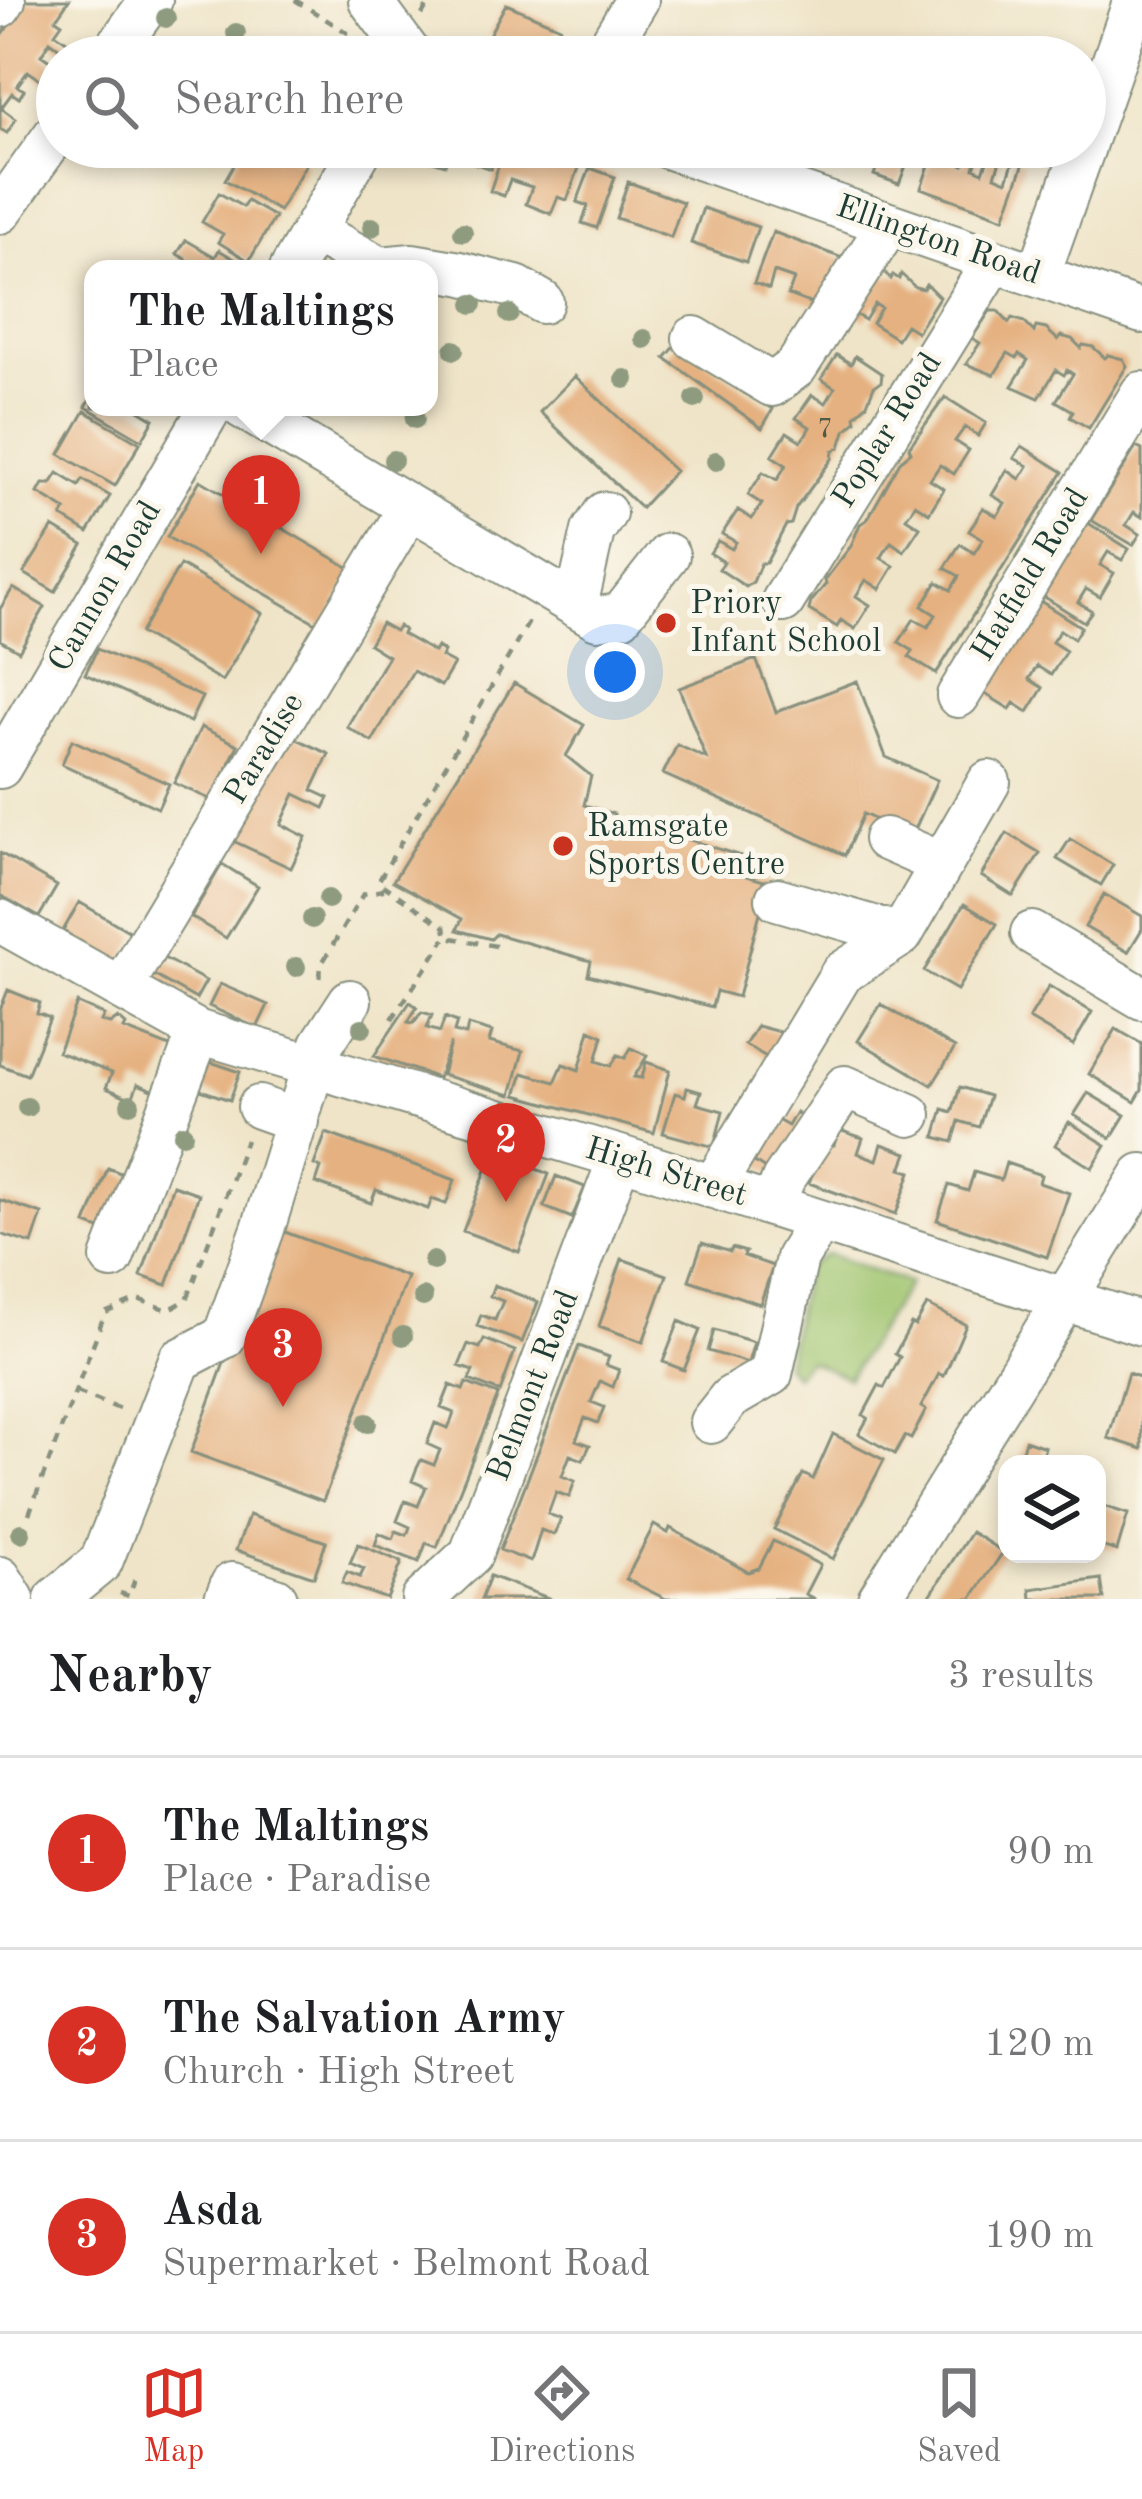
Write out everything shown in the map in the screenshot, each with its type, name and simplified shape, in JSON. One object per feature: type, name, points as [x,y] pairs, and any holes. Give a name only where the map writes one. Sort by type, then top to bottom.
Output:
[{"type":"street","points":[[125,36],[151,0]]},
{"type":"street","points":[[370,0],[397,36]]},
{"type":"street","points":[[616,36],[637,0]]},
{"type":"street","points":[[1106,82],[1135,0]]},
{"type":"street","points":[[0,212],[36,161]]},
{"type":"street","points":[[296,260],[350,168]]},
{"type":"street","name":"Ellington Road","points":[[728,168],[1142,311]]},
{"type":"street","points":[[1039,276],[1076,168]]},
{"type":"street","points":[[694,338],[772,385],[796,367],[889,224]]},
{"type":"street","points":[[313,231],[366,260]]},
{"type":"street","name":"Poplar Road","points":[[782,601],[994,261]]},
{"type":"street","points":[[438,270],[516,287],[542,302]]},
{"type":"street","name":"Hatfield Road","points":[[958,696],[1142,393]]},
{"type":"street","name":"Cannon Road","points":[[0,767],[207,416]]},
{"type":"street","points":[[257,416],[409,509],[556,608],[598,619],[621,615],[668,555]]},
{"type":"street","name":"Paradise","points":[[121,988],[409,509]]},
{"type":"street","points":[[556,608],[605,513]]},
{"type":"street","points":[[712,1187],[842,973],[901,935],[989,782]]},
{"type":"street","points":[[885,838],[942,864]]},
{"type":"street","points":[[776,899],[901,935]]},
{"type":"street","name":"High Street","points":[[0,921],[199,1032],[620,1157],[1142,1324]]},
{"type":"street","points":[[1032,933],[1142,998]]},
{"type":"street","points":[[56,1599],[101,1562],[180,1360],[224,1337],[263,1229],[278,1114],[313,1067],[335,993]]},
{"type":"street","points":[[112,1258],[199,1032]]},
{"type":"street","points":[[773,1206],[784,1180],[845,1087],[910,1115]]},
{"type":"street","name":"Belmont Road","points":[[423,1599],[471,1554],[620,1157]]},
{"type":"street","points":[[879,1599],[1142,1175]]},
{"type":"street","points":[[711,1422],[730,1398],[771,1374],[796,1258],[819,1222]]},
{"type":"street","points":[[0,1578],[14,1599]]},
{"type":"street","points":[[226,1599],[232,1584],[276,1599]]},
{"type":"path","points":[[392,1019],[447,937],[445,927],[378,882],[556,608]]},
{"type":"path","points":[[335,993],[321,965],[364,894],[388,889]]},
{"type":"path","points":[[447,937],[496,946]]},
{"type":"path","points":[[29,1514],[105,1313],[138,1299],[168,1310],[187,1300],[242,1154]]},
{"type":"green space","points":[[827,1254],[909,1283],[848,1378],[808,1360],[795,1375],[785,1365],[806,1267]]},
{"type":"building","points":[[27,0],[69,0],[56,19],[62,23],[55,33],[59,36],[36,36],[36,77],[28,71],[17,86],[24,90],[19,98],[12,93],[1,108],[16,119],[7,133],[0,129],[0,38]]},
{"type":"building","points":[[506,4],[560,27],[555,36],[489,35]]},
{"type":"building","points":[[232,168],[304,168],[279,211],[225,180]]},
{"type":"building","points":[[498,168],[579,168],[567,200],[558,197],[551,214],[526,204],[532,187],[510,180],[504,196],[490,191]]},
{"type":"building","points":[[590,168],[615,177],[597,228],[582,223],[588,206],[577,202]]},
{"type":"building","points":[[876,168],[905,168],[899,184],[874,175]]},
{"type":"building","points":[[928,168],[983,172],[998,168],[995,176],[1007,181],[1011,168],[1022,168],[1004,218],[921,188]]},
{"type":"building","points":[[628,182],[683,202],[671,237],[616,218]]},
{"type":"building","points":[[219,193],[243,207],[247,201],[275,217],[250,260],[218,242],[223,234],[202,222]]},
{"type":"building","points":[[703,208],[758,227],[746,262],[691,243]]},
{"type":"building","points":[[773,232],[845,259],[817,306],[788,295],[794,279],[774,272],[769,289],[754,283]]},
{"type":"building","points":[[186,240],[215,257],[219,250],[236,260],[187,260],[177,254]]},
{"type":"building","points":[[878,266],[891,279],[901,274],[915,287],[923,289],[926,284],[939,297],[917,332],[906,325],[897,339],[872,323],[881,308],[875,304],[865,320],[849,311]]},
{"type":"building","points":[[990,311],[998,311],[1009,323],[1012,318],[1024,322],[1034,332],[1036,327],[1046,329],[1058,340],[1061,336],[1081,348],[1093,347],[1105,358],[1123,359],[1127,366],[1089,428],[1056,401],[1073,374],[1067,370],[1064,375],[1056,370],[1039,398],[1012,386],[1028,360],[1019,354],[1017,358],[1008,353],[994,375],[966,364],[980,343],[972,338]]},
{"type":"building","points":[[679,342],[773,409],[762,428],[665,358]]},
{"type":"building","points":[[837,355],[851,364],[855,356],[882,374],[881,382],[874,386],[840,447],[796,508],[791,524],[746,587],[719,569],[724,562],[710,553],[718,541],[732,549],[736,542],[722,534],[738,510],[752,519],[762,504],[748,495],[763,472],[777,480],[786,465],[772,456],[787,432],[801,441],[806,434],[810,427],[796,418],[812,395],[826,403],[835,388],[821,379]]},
{"type":"building","points":[[575,376],[675,471],[641,508],[540,412]]},
{"type":"building","points":[[945,397],[986,423],[978,436],[965,427],[955,441],[969,450],[954,474],[940,465],[930,480],[944,489],[929,513],[915,504],[906,518],[920,527],[904,551],[891,542],[881,558],[894,566],[880,589],[866,580],[856,596],[870,605],[855,629],[841,620],[837,627],[809,610],[811,602]]},
{"type":"building","points":[[84,413],[140,443],[115,486],[60,454]]},
{"type":"building","points":[[101,416],[149,416],[154,419],[142,440]]},
{"type":"building","points":[[1022,446],[1063,472],[936,674],[909,657],[913,651],[899,642],[914,619],[928,627],[936,615],[922,606],[937,582],[951,590],[959,576],[945,568],[960,544],[974,553],[983,539],[969,531],[983,508],[997,516],[1001,510],[1005,503],[992,495],[1007,470],[1020,479],[1028,466],[1014,458]]},
{"type":"building","points":[[1136,447],[1142,450],[1142,517],[1134,512],[1126,525],[1140,534],[1133,545],[1091,520]]},
{"type":"building","points":[[58,473],[79,486],[83,480],[110,496],[88,533],[62,517],[66,510],[38,493]]},
{"type":"building","points":[[200,480],[355,571],[323,627],[167,537]]},
{"type":"building","points":[[1088,523],[1129,549],[1122,560],[1108,552],[1100,565],[1114,573],[1100,597],[1086,589],[1078,602],[1092,611],[1084,622],[1043,596]]},
{"type":"building","points":[[53,527],[83,545],[55,592],[24,573]]},
{"type":"building","points":[[180,565],[262,613],[222,681],[140,633]]},
{"type":"building","points":[[13,588],[45,607],[19,651],[0,640],[0,609]]},
{"type":"building","points":[[1040,601],[1081,627],[1074,639],[1060,630],[1052,642],[1066,651],[1051,675],[1037,666],[1029,679],[1043,688],[1028,712],[1014,703],[1010,709],[982,692]]},
{"type":"building","points":[[381,623],[395,631],[398,626],[402,634],[434,652],[437,647],[444,652],[441,657],[454,664],[441,686],[413,671],[372,742],[347,727],[388,656],[369,644]]},
{"type":"building","points":[[97,649],[202,697],[190,722],[85,674]]},
{"type":"building","points":[[756,659],[776,712],[857,681],[886,757],[937,780],[912,836],[863,814],[845,855],[663,774],[677,745],[706,758],[679,688]]},
{"type":"building","name":"Ramsgate Sports Centre","points":[[514,683],[584,725],[566,756],[591,776],[584,805],[614,814],[610,830],[627,834],[630,821],[750,859],[746,876],[768,882],[738,997],[716,991],[712,1007],[588,975],[591,961],[496,934],[491,939],[457,930],[462,919],[393,881]]},
{"type":"building","points":[[201,727],[238,745],[212,800],[174,783]]},
{"type":"building","points":[[286,734],[329,754],[312,790],[329,798],[324,808],[295,794],[281,824],[306,837],[291,868],[227,838]]},
{"type":"building","points":[[72,740],[169,784],[158,808],[62,764]]},
{"type":"building","points":[[1007,833],[1040,853],[1013,896],[981,876]]},
{"type":"building","points":[[1070,839],[1113,865],[1101,885],[1057,859]]},
{"type":"building","points":[[0,853],[57,886],[39,917],[0,895]]},
{"type":"building","points":[[222,864],[258,886],[226,938],[191,917]]},
{"type":"building","points":[[1104,894],[1142,916],[1142,929],[1128,952],[1085,927]]},
{"type":"building","points":[[79,902],[137,936],[117,970],[80,941],[69,940],[70,935],[63,931]]},
{"type":"building","points":[[964,904],[997,924],[957,990],[924,971]]},
{"type":"building","points":[[153,952],[206,981],[196,999],[143,969]]},
{"type":"building","points":[[220,984],[268,1005],[257,1028],[209,1006]]},
{"type":"building","points":[[1049,986],[1092,1012],[1073,1045],[1029,1019]]},
{"type":"building","points":[[8,990],[40,1003],[37,1013],[50,1018],[27,1075],[0,1065],[0,1010]]},
{"type":"building","points":[[410,1002],[417,1007],[408,1022],[413,1023],[422,1012],[432,1015],[427,1028],[440,1032],[445,1017],[457,1022],[454,1032],[466,1035],[468,1025],[492,1032],[489,1042],[523,1051],[511,1095],[442,1075],[450,1043],[438,1078],[374,1056]]},
{"type":"building","points":[[77,1003],[104,1015],[101,1021],[110,1024],[118,1018],[126,1025],[124,1029],[175,1049],[155,1091],[138,1084],[132,1099],[106,1088],[112,1073],[58,1052]]},
{"type":"building","points":[[881,1004],[955,1048],[932,1085],[858,1041]]},
{"type":"building","points":[[757,1026],[787,1034],[772,1060],[745,1045]]},
{"type":"building","points":[[1116,1029],[1142,1044],[1142,1090],[1135,1102],[1089,1074]]},
{"type":"building","points":[[590,1030],[603,1036],[596,1061],[611,1066],[631,1048],[647,1056],[634,1077],[642,1078],[646,1062],[670,1070],[654,1133],[516,1095],[523,1073],[555,1082],[563,1064],[579,1070]]},
{"type":"building","points":[[202,1059],[240,1072],[230,1100],[192,1087]]},
{"type":"building","points":[[960,1087],[989,1096],[979,1127],[959,1121],[953,1142],[935,1137],[943,1109],[952,1112]]},
{"type":"building","points":[[687,1088],[701,1092],[697,1104],[723,1111],[714,1147],[663,1133],[675,1093],[685,1096]]},
{"type":"building","points":[[1088,1093],[1125,1115],[1111,1138],[1074,1115]]},
{"type":"building","points":[[796,1112],[808,1120],[774,1175],[747,1157],[772,1117],[788,1126]]},
{"type":"building","points":[[1069,1122],[1106,1145],[1092,1168],[1055,1145]]},
{"type":"building","points":[[839,1130],[863,1138],[858,1153],[877,1160],[882,1144],[907,1153],[901,1169],[911,1172],[896,1214],[809,1183],[824,1142],[834,1145]]},
{"type":"building","points":[[326,1133],[455,1180],[446,1204],[432,1199],[428,1209],[376,1190],[371,1203],[316,1183],[321,1168],[314,1165]]},
{"type":"building","points":[[493,1152],[549,1174],[519,1252],[463,1231]]},
{"type":"building","points":[[1006,1163],[1041,1175],[1039,1183],[1069,1193],[1047,1257],[937,1220],[949,1185],[968,1191],[974,1172],[1001,1180]]},
{"type":"building","points":[[108,1168],[140,1181],[118,1236],[86,1224]]},
{"type":"building","points":[[556,1176],[585,1187],[572,1218],[544,1207]]},
{"type":"building","points":[[173,1185],[199,1194],[167,1285],[141,1276]]},
{"type":"building","points":[[0,1200],[42,1214],[32,1244],[0,1234]]},
{"type":"building","points":[[274,1228],[407,1277],[323,1501],[191,1452]]},
{"type":"building","points":[[702,1243],[746,1252],[744,1256],[773,1266],[760,1304],[689,1280]]},
{"type":"building","points":[[622,1259],[667,1275],[643,1342],[599,1326]]},
{"type":"building","points":[[494,1285],[538,1302],[522,1342],[477,1326],[481,1315],[495,1320],[503,1301],[490,1296]]},
{"type":"building","points":[[927,1305],[966,1325],[944,1376],[939,1374],[921,1407],[926,1410],[911,1439],[905,1436],[895,1454],[859,1434],[868,1418],[863,1415],[879,1385],[884,1388],[900,1357],[895,1354]]},
{"type":"building","points":[[679,1321],[700,1330],[684,1370],[663,1362]]},
{"type":"building","points":[[714,1330],[754,1342],[748,1363],[708,1351]]},
{"type":"building","points":[[484,1339],[515,1351],[500,1392],[469,1380],[473,1371],[459,1366],[468,1344],[480,1348]]},
{"type":"building","points":[[579,1346],[609,1357],[606,1365],[619,1370],[613,1387],[600,1381],[591,1402],[604,1407],[598,1423],[585,1418],[576,1440],[590,1445],[583,1460],[570,1455],[562,1476],[575,1481],[569,1497],[556,1492],[548,1514],[561,1519],[554,1535],[541,1530],[531,1562],[500,1550]]},
{"type":"building","points":[[1128,1373],[1142,1378],[1142,1449],[1108,1438]]},
{"type":"building","points":[[466,1383],[498,1395],[437,1547],[426,1543],[419,1562],[375,1545],[379,1533],[393,1539],[396,1531],[407,1535],[410,1527],[397,1521],[405,1501],[418,1506],[426,1487],[412,1481],[416,1470],[421,1460],[434,1465],[440,1450],[427,1444],[435,1423],[448,1428],[454,1413],[441,1408],[450,1385],[463,1390]]},
{"type":"building","points":[[833,1434],[884,1460],[833,1559],[774,1529],[803,1474],[813,1479]]},
{"type":"building","points":[[1025,1440],[1045,1447],[1043,1455],[1021,1455]]},
{"type":"building","points":[[1106,1507],[1128,1514],[1117,1551],[1106,1548]]},
{"type":"building","points":[[249,1515],[326,1542],[314,1577],[236,1550]]},
{"type":"building","points":[[654,1525],[668,1533],[670,1528],[748,1572],[759,1568],[773,1541],[820,1565],[805,1594],[815,1599],[666,1599],[626,1579]]},
{"type":"building","points":[[971,1532],[998,1549],[998,1559],[971,1599],[928,1599]]},
{"type":"building","points":[[358,1544],[402,1562],[387,1599],[342,1583],[347,1572],[360,1577],[364,1569],[350,1563]]},
{"type":"building","points":[[490,1576],[551,1599],[481,1599]]},
{"type":"building","points":[[1101,1579],[1104,1599],[1031,1599],[1030,1589]]},
{"type":"place","name":"The Maltings","points":[[261,554]]},
{"type":"place","name":"Priory Infant School","points":[[666,623]]},
{"type":"place","name":"Ramsgate Sports Centre","points":[[563,846]]},
{"type":"place","name":"The Salvation Army","points":[[506,1202]]},
{"type":"place","name":"Asda","points":[[283,1407]]}]
